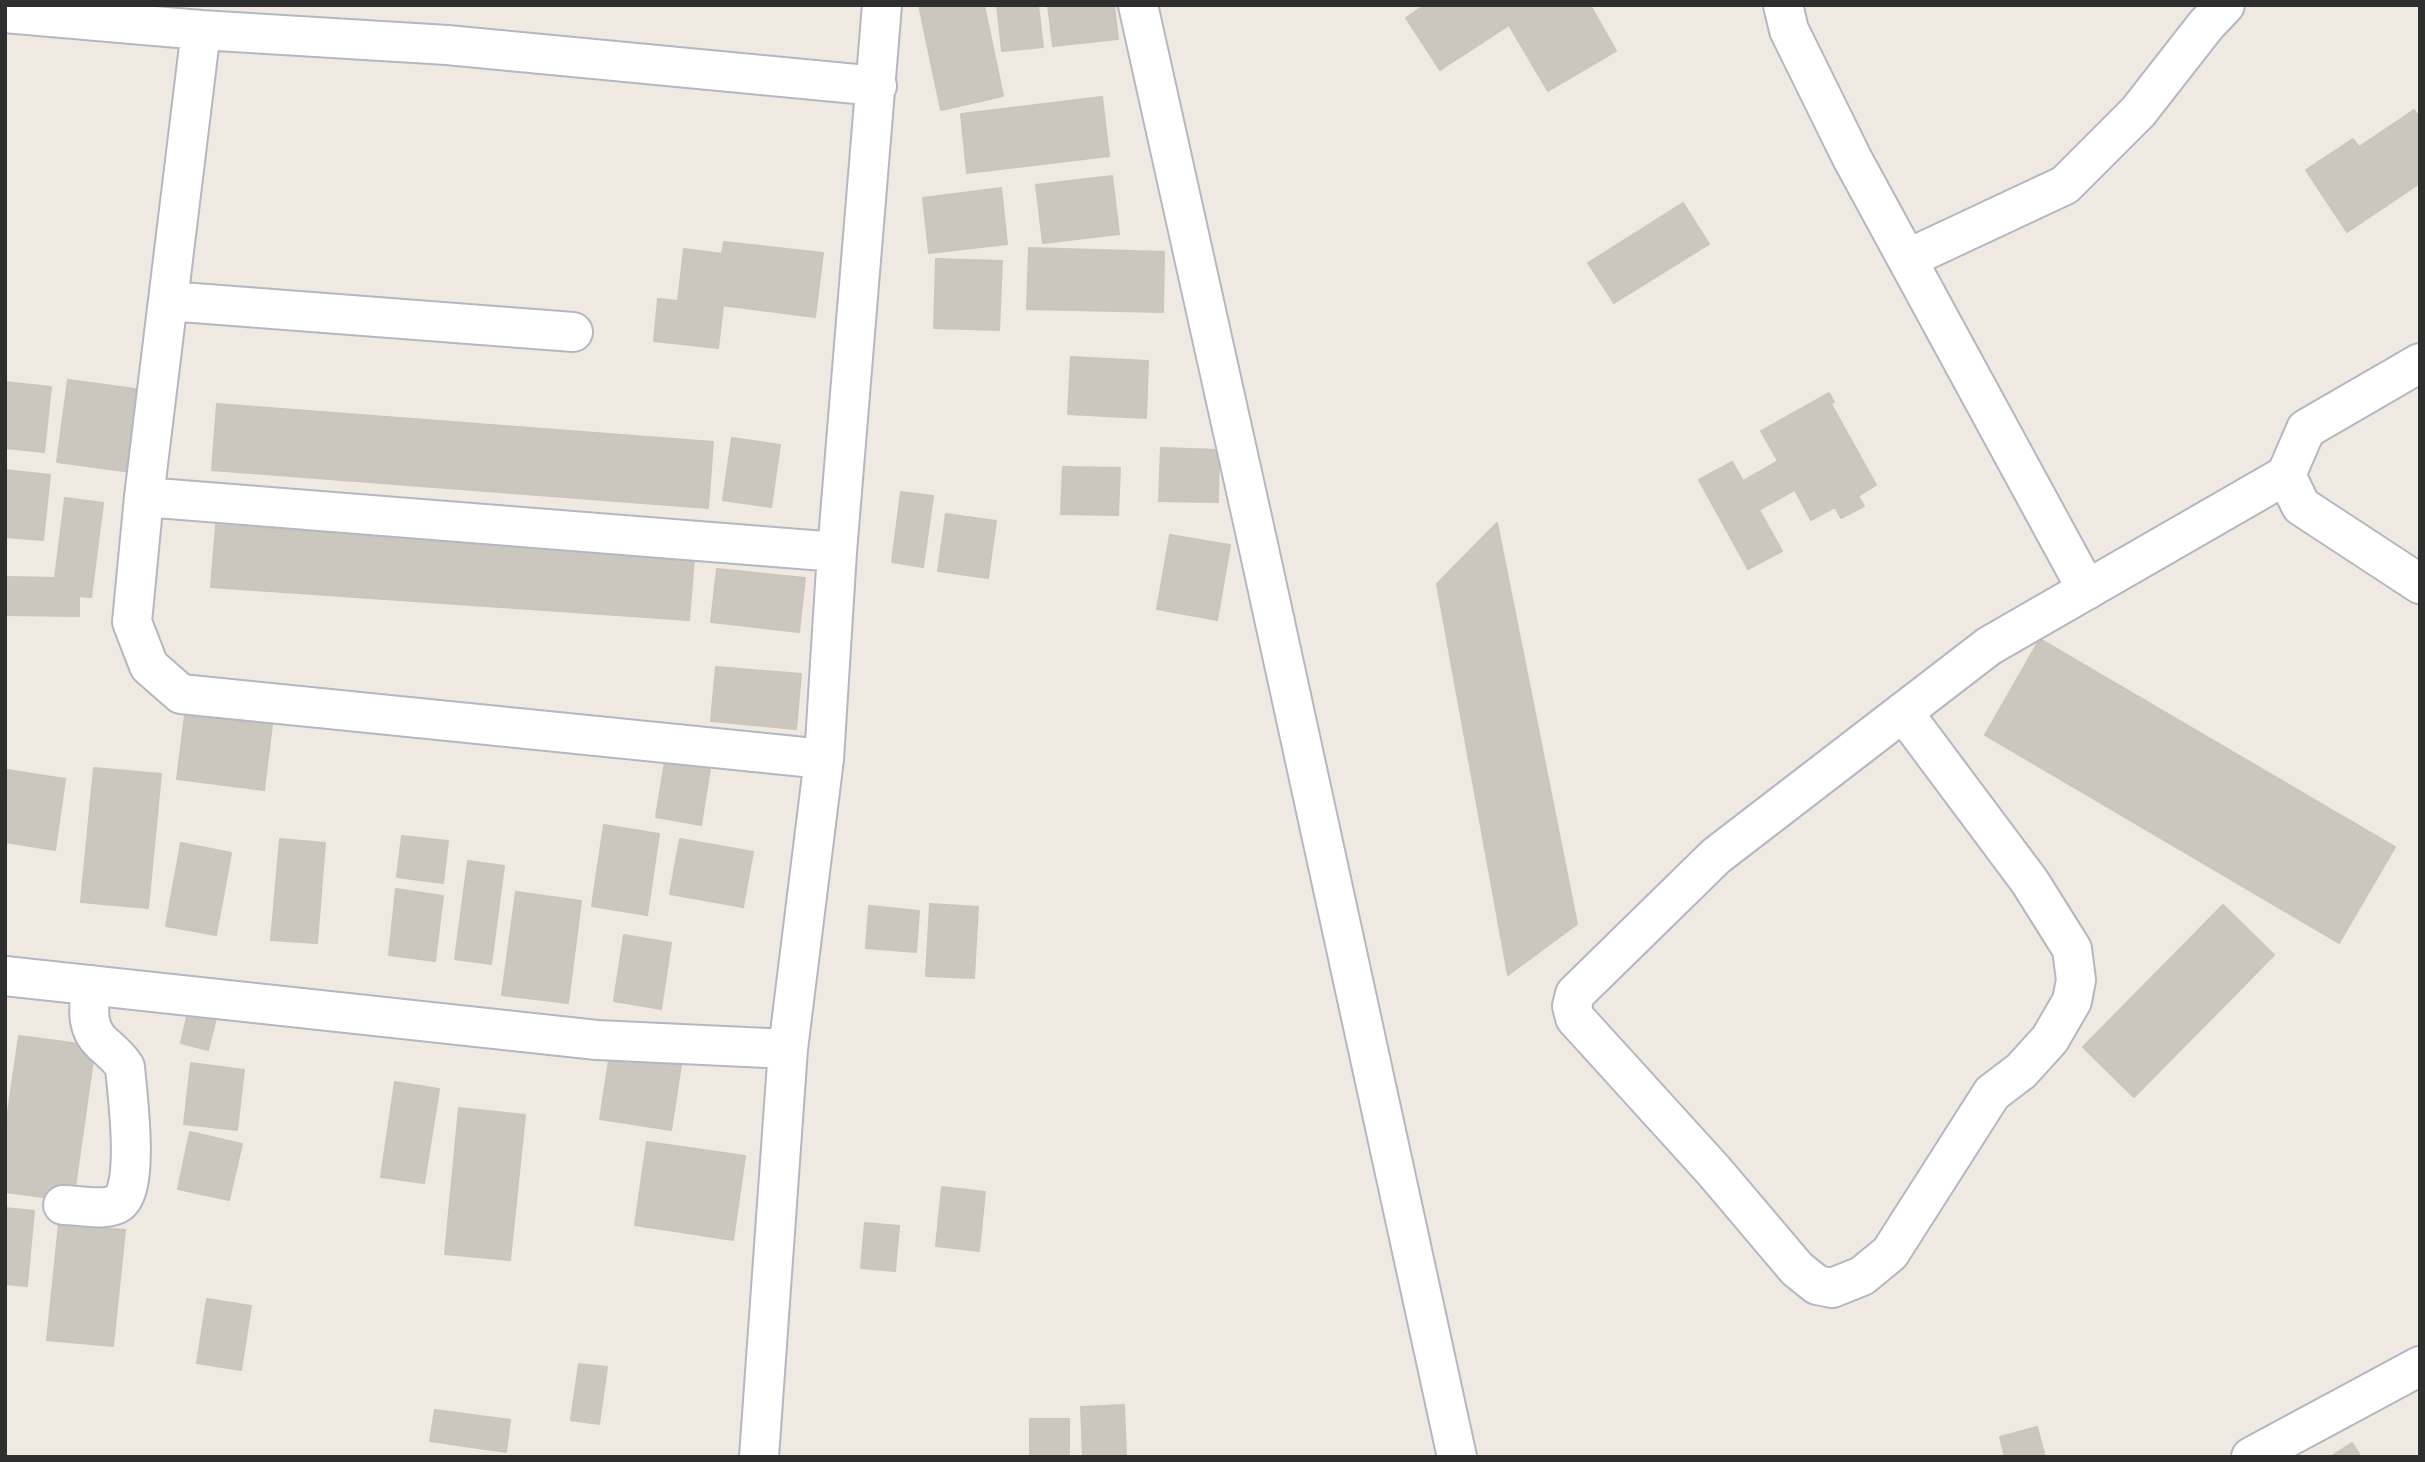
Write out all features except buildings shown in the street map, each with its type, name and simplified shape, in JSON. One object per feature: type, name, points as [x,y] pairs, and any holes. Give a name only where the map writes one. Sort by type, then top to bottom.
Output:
[{"type":"street","points":[[759,1457],[788,1049],[824,759],[837,552],[882,5]]},
{"type":"street","points":[[1138,5],[1256,536],[1447,1455]]},
{"type":"street","points":[[1783,5],[1789,30],[1852,158],[2087,590]]},
{"type":"street","points":[[1907,259],[2065,185],[2138,112],[2206,25],[2225,5]]},
{"type":"street","points":[[5,13],[201,30],[447,45],[877,86]]},
{"type":"street","points":[[201,30],[144,497],[132,622],[149,666],[181,694],[824,759]]},
{"type":"street","points":[[168,301],[573,332]]},
{"type":"street","points":[[1903,712],[2030,882],[2072,949],[2076,981],[2072,1001],[2050,1039],[2021,1071],[1992,1093],[1890,1253],[1862,1276],[1832,1288],[1817,1285],[1797,1269],[1714,1171],[1575,1018],[1572,1006],[1575,993],[1716,856],[1903,712],[1989,646],[2286,475],[2306,429],[2420,363]]},
{"type":"street","points":[[2286,475],[2301,506],[2420,584]]},
{"type":"street","points":[[144,497],[837,552]]},
{"type":"street","points":[[5,976],[597,1040],[788,1049]]},
{"type":"street","points":[[63,1205],[109,1207],[118,1204],[124,1199],[131,1173],[125,1067],[92,1031],[89,1014],[92,985]]},
{"type":"street","points":[[2251,1457],[2420,1366]]}]
